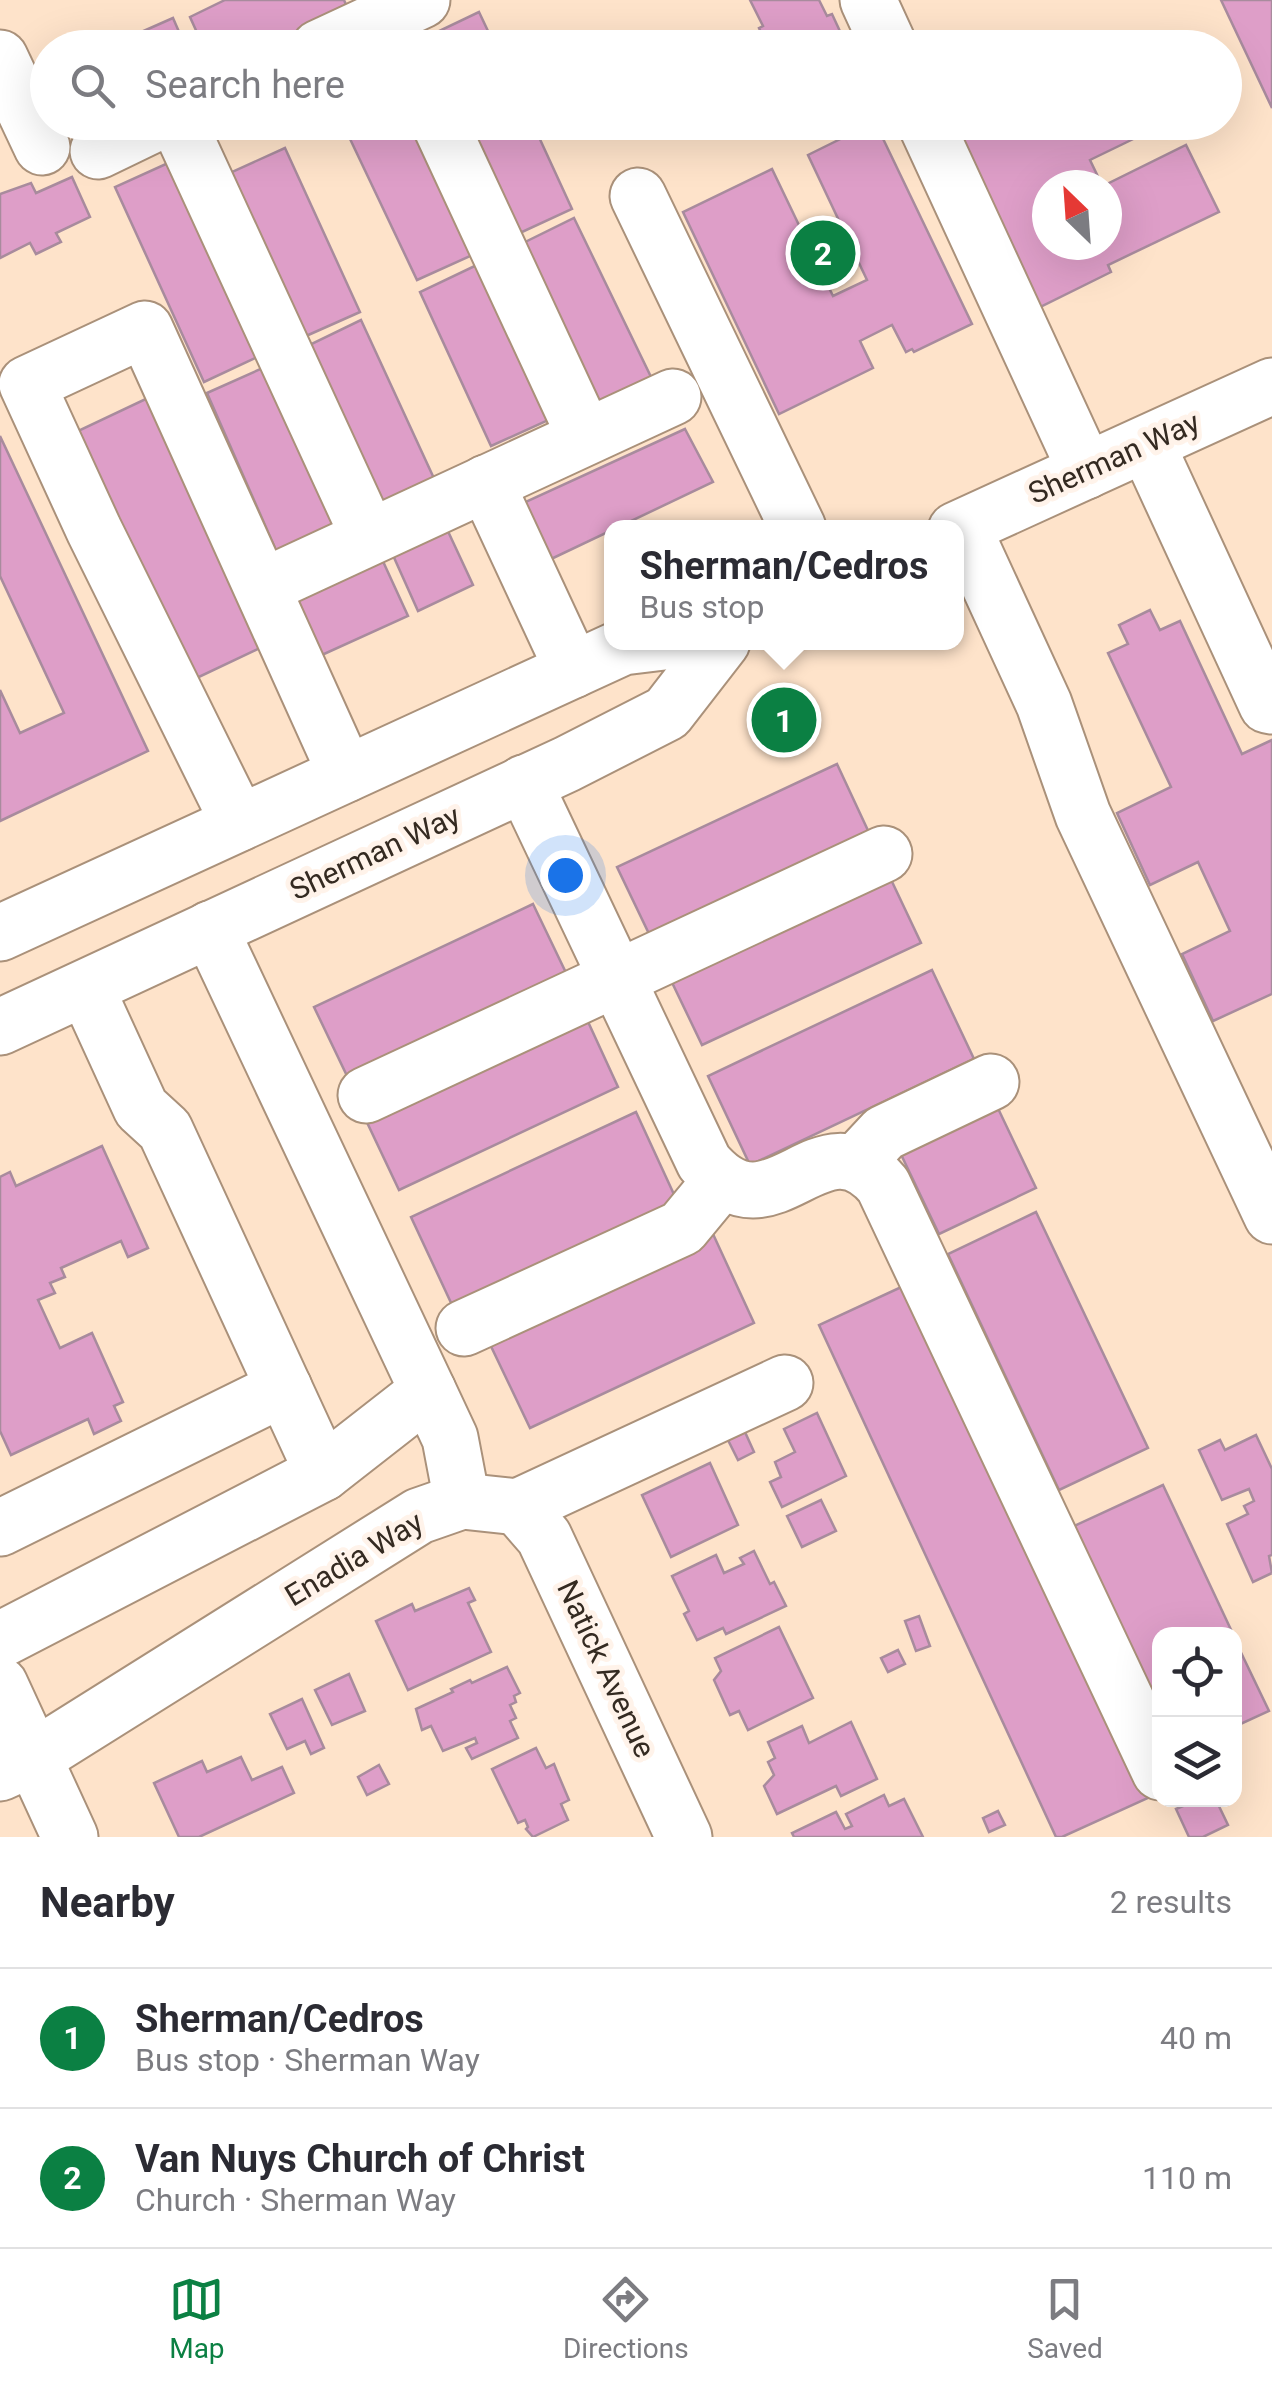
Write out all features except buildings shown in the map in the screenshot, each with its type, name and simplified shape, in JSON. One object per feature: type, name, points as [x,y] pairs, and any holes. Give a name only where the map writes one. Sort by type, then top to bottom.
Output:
[{"type":"main road","points":[[868,0],[882,30]]},
{"type":"main road","points":[[376,30],[405,21]]},
{"type":"main road","points":[[0,58],[30,122]]},
{"type":"main road","points":[[39,140],[42,147]]},
{"type":"main road","points":[[98,151],[121,140]]},
{"type":"main road","points":[[186,140],[369,536]]},
{"type":"main road","points":[[447,140],[586,436]]},
{"type":"main road","points":[[933,140],[1086,471]]},
{"type":"main road","points":[[638,196],[794,520]]},
{"type":"main road","points":[[226,830],[27,384],[145,328],[346,774]]},
{"type":"main road","name":"Sherman Way","points":[[964,527],[1272,386]]},
{"type":"main road","points":[[0,388],[140,679],[226,830]]},
{"type":"main road","points":[[284,577],[672,397]]},
{"type":"main road","points":[[1147,445],[1267,705],[1272,706]]},
{"type":"main road","points":[[486,483],[574,670]]},
{"type":"main road","points":[[964,537],[1044,704],[1083,815],[1272,1216]]},
{"type":"main road","points":[[0,933],[617,650]]},
{"type":"main road","name":"Sherman Way","points":[[0,1028],[668,713],[716,650]]},
{"type":"main road","points":[[524,783],[704,1162],[720,1182],[760,1191],[830,1160],[856,1163],[871,1170],[883,1185],[1152,1755]]},
{"type":"main road","points":[[366,1094],[884,854]]},
{"type":"main road","points":[[210,929],[450,1438],[462,1501]]},
{"type":"main road","points":[[86,988],[141,1108],[165,1130],[323,1473]]},
{"type":"main road","points":[[856,1163],[884,1133],[991,1082]]},
{"type":"main road","points":[[464,1328],[682,1228],[720,1182]]},
{"type":"main road","points":[[518,1507],[785,1383]]},
{"type":"main road","points":[[0,1528],[284,1388]]},
{"type":"main road","points":[[0,1640],[323,1473],[428,1392]]},
{"type":"main road","name":"Enadia Way","points":[[17,1766],[419,1516],[462,1501],[518,1507]]},
{"type":"main road","name":"Natick Avenue","points":[[518,1507],[544,1537],[684,1837]]},
{"type":"main road","points":[[0,1685],[17,1766],[70,1837]]},
{"type":"place","name":"Van Nuys Church of Christ","points":[[823,253]]},
{"type":"place","name":"Sherman/Cedros","points":[[784,720]]}]
